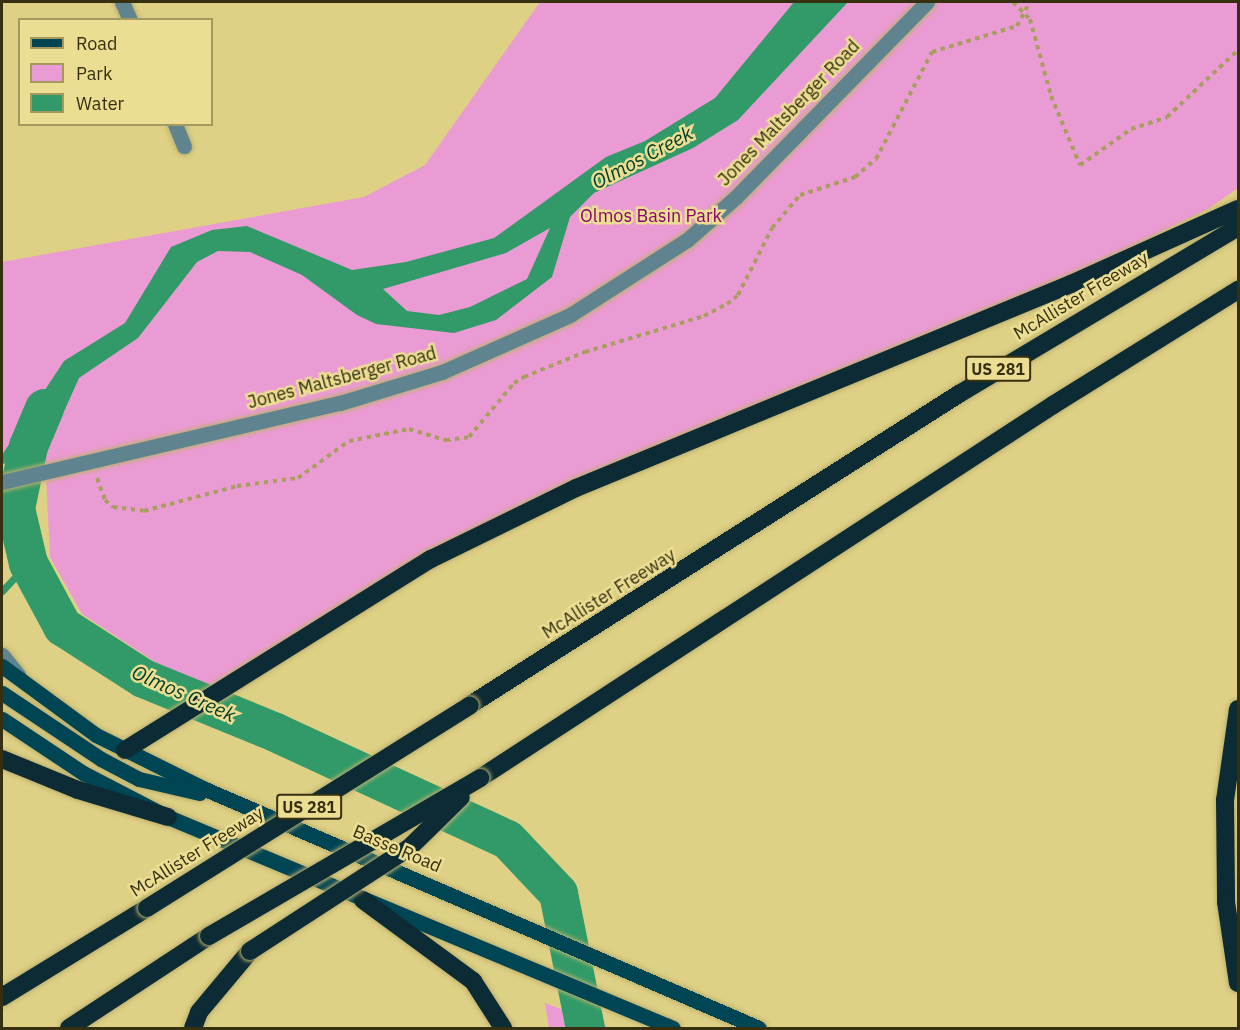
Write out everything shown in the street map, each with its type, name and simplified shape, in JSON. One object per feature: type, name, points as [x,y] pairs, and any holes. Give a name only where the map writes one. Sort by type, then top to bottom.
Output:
[{"type":"highway","points":[[125,750],[431,559],[576,488],[1071,284],[1239,209]]},
{"type":"highway","name":"McAllister Freeway","points":[[2,997],[764,521],[959,394],[1239,227]]},
{"type":"highway","points":[[69,1029],[210,936],[480,778],[817,558],[1239,290]]},
{"type":"highway","points":[[1239,709],[1225,800],[1226,902],[1239,983]]},
{"type":"highway","points":[[2,759],[78,790],[168,817]]},
{"type":"highway","points":[[193,1029],[199,1012],[250,951],[410,847],[480,778]]},
{"type":"highway","points":[[363,900],[473,981],[503,1029]]},
{"type":"highway","points":[[2,982],[97,938]]},
{"type":"main road","name":"Basse Road","points":[[2,666],[64,716],[125,750],[237,803],[531,927],[626,972],[759,1029]]},
{"type":"main road","points":[[2,693],[55,732],[139,778],[237,803]]},
{"type":"main road","points":[[2,719],[83,773],[168,817],[673,1029]]},
{"type":"street","points":[[122,2],[129,18]]},
{"type":"street","name":"Jones Maltsberger Road","points":[[2,482],[340,403],[442,372],[570,315],[687,240],[736,197],[927,2]]},
{"type":"street","points":[[176,126],[184,146]]},
{"type":"street","points":[[2,656],[29,689]]},
{"type":"path","points":[[1013,2],[1030,19],[1051,96],[1080,165],[1131,129],[1167,117],[1239,50]]},
{"type":"green space","name":"Olmos Basin Park","points":[[540,2],[1238,2],[1238,188],[1208,209],[1065,279],[428,552],[210,686],[155,662],[82,614],[50,557],[45,455],[2,464],[2,262],[364,197],[425,165]]},
{"type":"green space","points":[[545,1003],[611,1028],[549,1028]]},
{"type":"water","points":[[794,2],[848,2],[738,120],[693,148],[594,193],[570,217],[552,277],[496,320],[454,333],[376,324],[357,315],[302,275],[250,252],[218,251],[197,262],[138,338],[79,378],[45,454],[2,464],[2,455],[64,361],[125,323],[171,247],[212,230],[247,226],[352,270],[406,262],[494,238],[606,157],[645,141],[715,98]],"holes":[[[550,228],[527,279],[470,307],[439,315],[407,311],[383,289],[506,253]]]},
{"type":"waterway","name":"Olmos Creek","points":[[44,408],[28,446],[15,508],[28,563],[62,626],[143,678],[275,732],[507,839],[558,893],[585,1028]]},
{"type":"waterway","points":[[2,591],[28,563]]}]
